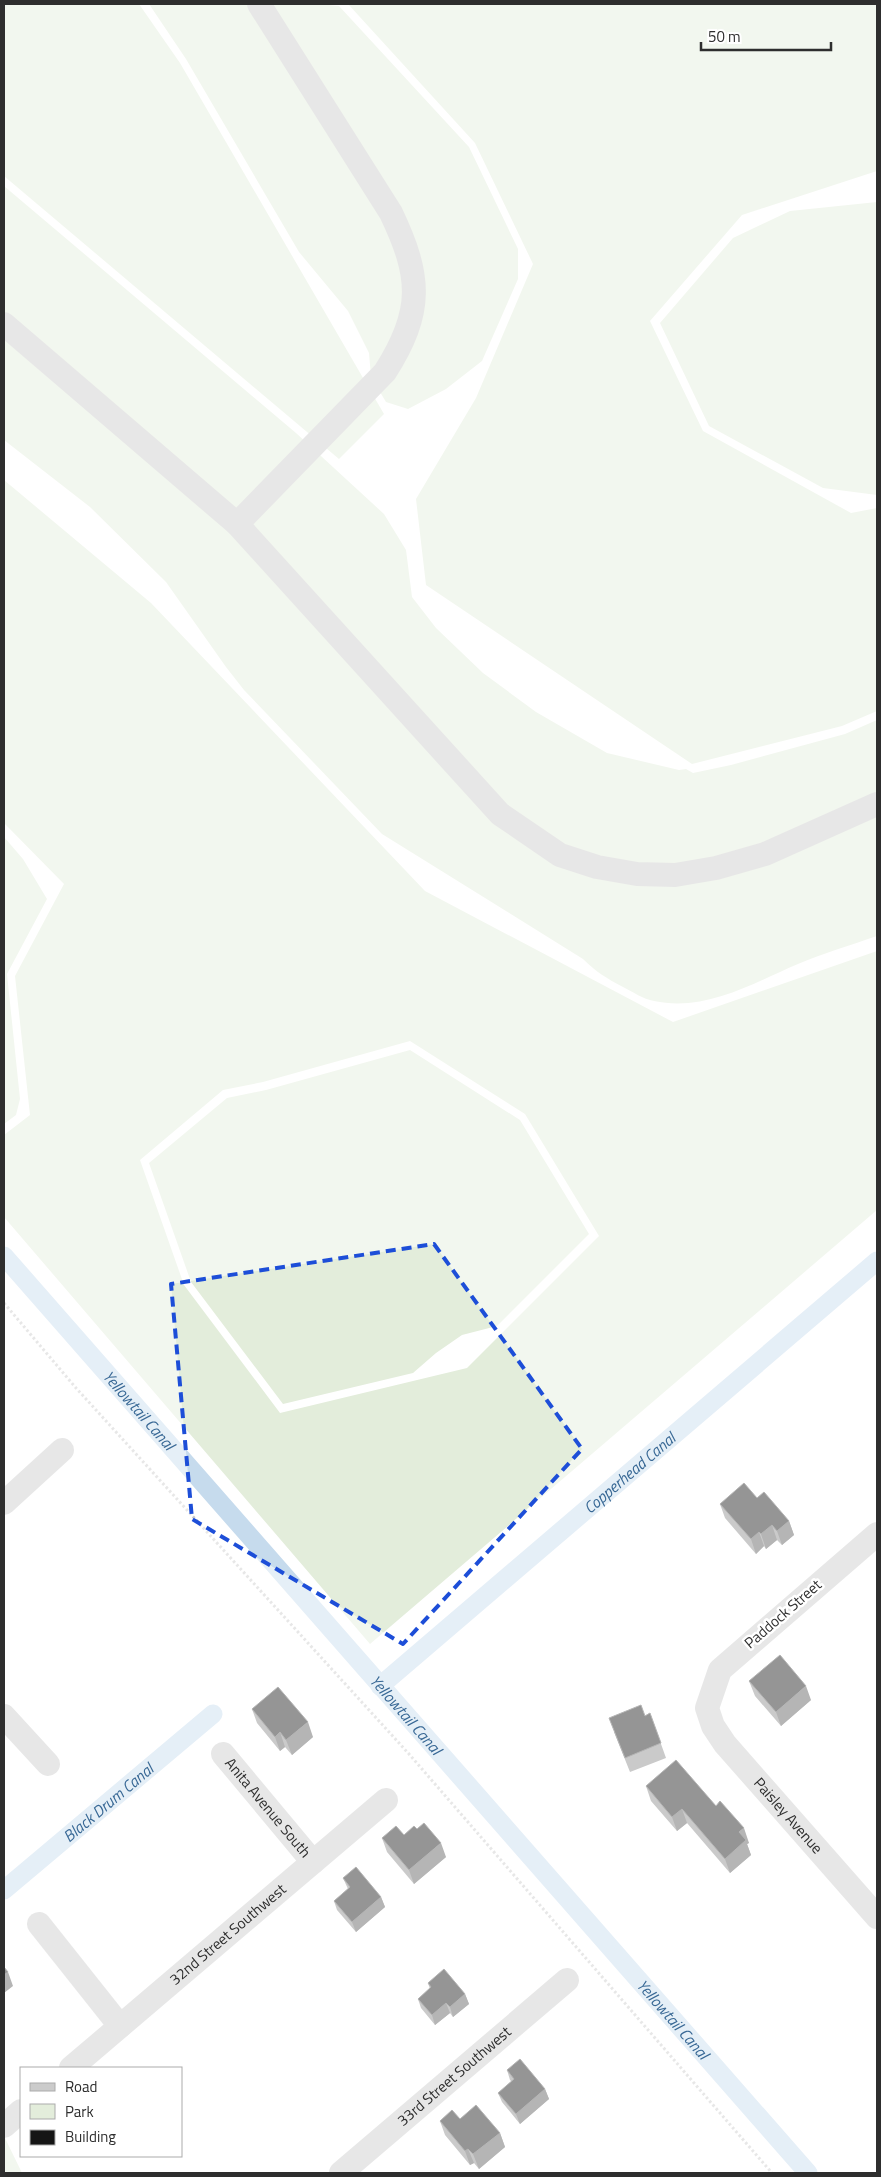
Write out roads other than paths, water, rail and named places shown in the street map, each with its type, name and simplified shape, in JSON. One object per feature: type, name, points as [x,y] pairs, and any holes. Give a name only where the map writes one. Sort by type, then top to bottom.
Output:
[{"type":"street","points":[[237,524],[385,372],[399,349],[410,324],[414,296],[411,262],[392,213],[259,4]]},
{"type":"street","points":[[4,324],[237,524],[500,814],[560,855],[597,867],[637,874],[675,875],[708,870],[765,854],[877,804]]},
{"type":"street","points":[[4,1502],[62,1450]]},
{"type":"street","name":"Paddock Street","points":[[707,1708],[720,1670],[876,1538]]},
{"type":"street","name":"Paisley Avenue","points":[[707,1708],[714,1726],[725,1744],[877,1917]]},
{"type":"street","points":[[4,1716],[48,1764]]},
{"type":"street","name":"Anita Avenue South","points":[[223,1754],[313,1862]]},
{"type":"street","name":"32nd Street Southwest","points":[[72,2067],[386,1800]]},
{"type":"street","points":[[39,1924],[120,2026]]},
{"type":"street","name":"33rd Street Southwest","points":[[341,2173],[567,1980]]},
{"type":"street","points":[[4,2126],[20,2112]]},
{"type":"waterway","name":"Yellowtail Canal","points":[[4,1256],[808,2173]]},
{"type":"waterway","name":"Copperhead Canal","points":[[380,1686],[877,1261]]},
{"type":"waterway","name":"Black Drum Canal","points":[[4,1890],[213,1714]]}]
